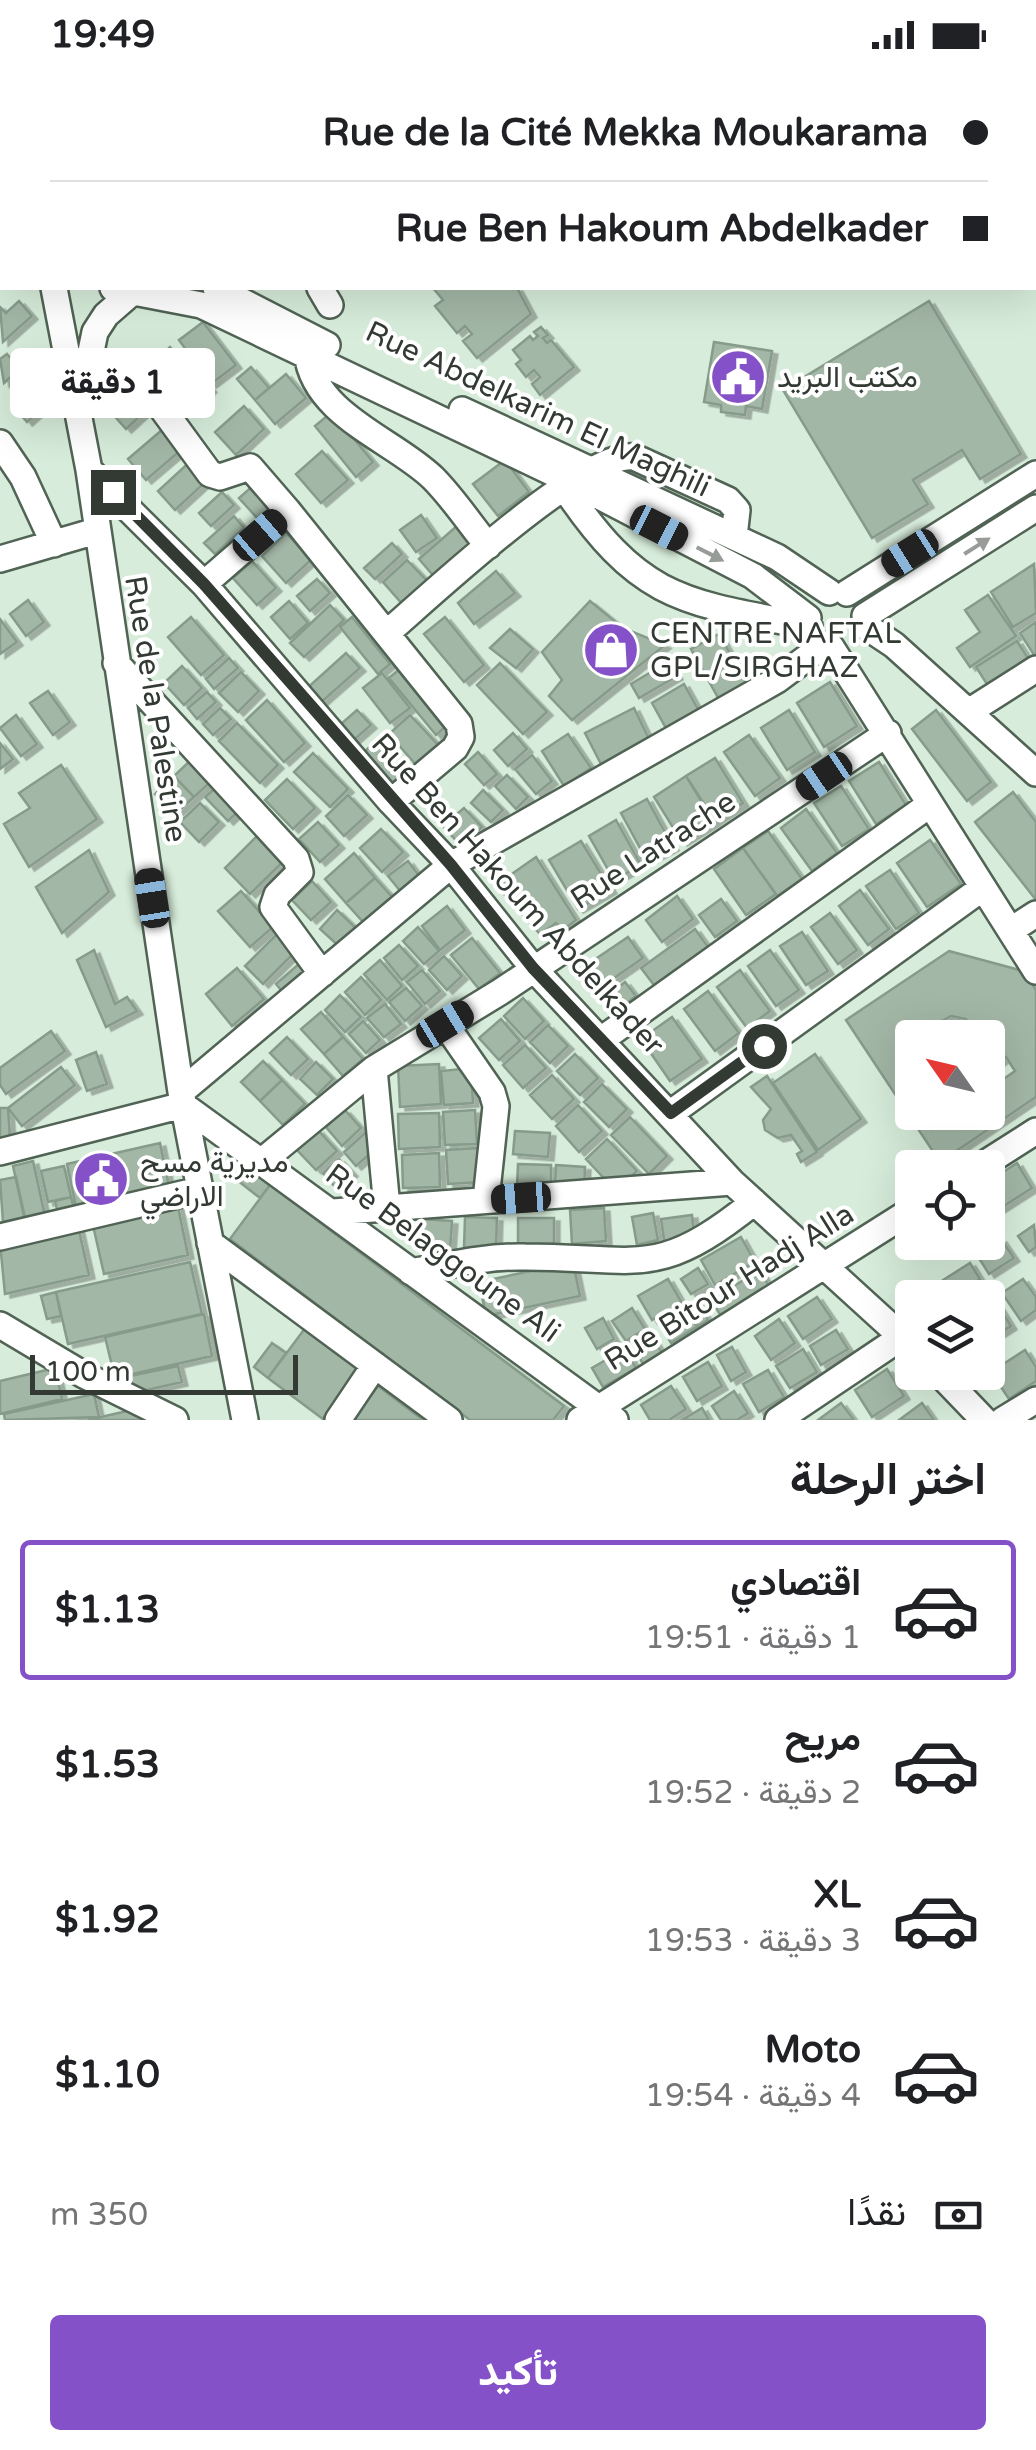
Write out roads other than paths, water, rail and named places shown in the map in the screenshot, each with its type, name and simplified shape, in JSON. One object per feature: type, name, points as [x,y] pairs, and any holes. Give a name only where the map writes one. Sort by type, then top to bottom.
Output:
[{"type":"street","name":"Rue de la Palestine","points":[[54,290],[89,470],[182,1098],[245,1420]]},
{"type":"street","points":[[78,420],[94,332],[127,290]]},
{"type":"street","points":[[133,290],[193,302],[308,354],[577,480],[753,576],[818,634],[888,733],[981,889],[1036,971]]},
{"type":"street","name":"Rue Abdelkarim El Maghili","points":[[220,290],[409,386],[577,480],[734,537],[838,592]]},
{"type":"street","points":[[308,354],[311,373],[340,407],[367,433],[432,478],[488,546]]},
{"type":"street","points":[[142,381],[210,474],[220,477],[250,466],[459,724],[462,737],[445,759],[391,802]]},
{"type":"street","points":[[0,442],[23,477],[54,544]]},
{"type":"street","name":"Rue Ben Hakoum Abdelkader","points":[[89,470],[204,584],[391,802],[451,865],[533,968],[732,1182],[895,1329]]},
{"type":"street","points":[[0,1152],[182,1098],[451,865],[777,680],[818,634],[815,601],[838,592],[1036,474]]},
{"type":"street","points":[[386,634],[488,546],[577,480]]},
{"type":"street","points":[[577,480],[623,564],[661,588],[709,607],[818,634],[848,646],[864,621],[1036,508]]},
{"type":"street","points":[[204,584],[288,510]]},
{"type":"street","points":[[0,559],[96,531]]},
{"type":"street","points":[[838,592],[859,602],[864,621],[1036,773]]},
{"type":"street","points":[[116,664],[296,859],[300,872],[277,895],[274,907],[322,974]]},
{"type":"street","points":[[970,712],[1036,669]]},
{"type":"street","name":"Rue Latrache","points":[[261,1162],[374,1068],[533,968],[888,733]]},
{"type":"street","points":[[602,1040],[930,805]]},
{"type":"street","points":[[671,1113],[981,889]]},
{"type":"street","points":[[1011,930],[1036,914]]},
{"type":"street","points":[[445,1024],[492,1092],[496,1106],[486,1200]]},
{"type":"street","points":[[374,1068],[386,1208]]},
{"type":"street","name":"Rue Belaggoune Ali","points":[[182,1098],[261,1162],[333,1212],[598,1415]]},
{"type":"street","points":[[1005,1150],[1036,1130]]},
{"type":"street","points":[[333,1212],[732,1182]]},
{"type":"street","points":[[0,1237],[200,1190]]},
{"type":"street","points":[[411,1272],[522,1256],[641,1263],[692,1247],[754,1202]]},
{"type":"street","name":"Rue Bitour Hadj Alla","points":[[598,1415],[895,1221]]},
{"type":"street","points":[[210,1243],[449,1420]]},
{"type":"street","points":[[0,1325],[84,1375],[175,1420]]},
{"type":"street","points":[[778,1420],[895,1349]]},
{"type":"street","points":[[338,1420],[376,1365]]},
{"type":"street","points":[[955,1390],[984,1420]]},
{"type":"street","points":[[1003,1420],[1036,1400]]},
{"type":"place","name":"مكتب البريد","points":[[738,377]]},
{"type":"place","name":"CENTRE NAFTAL GPL/SIRGHAZ","points":[[611,650]]},
{"type":"place","name":"مديرية مسح الاراضي","points":[[101,1179]]}]
